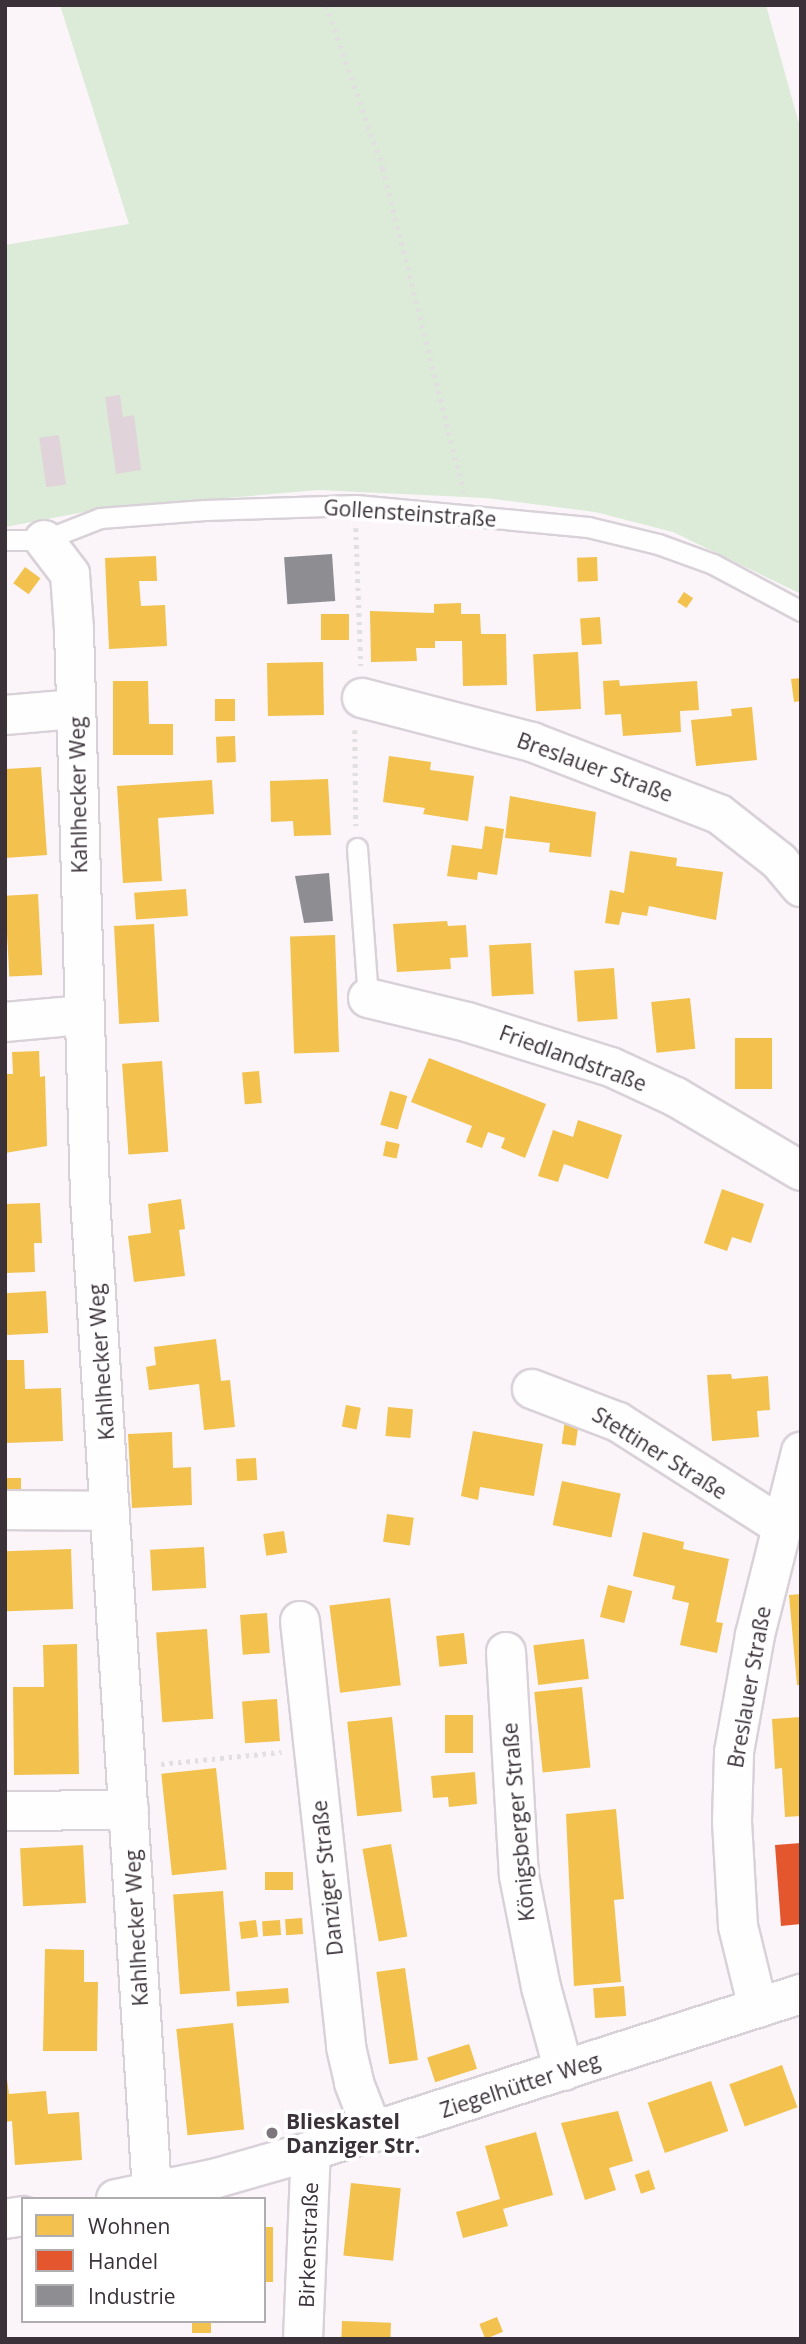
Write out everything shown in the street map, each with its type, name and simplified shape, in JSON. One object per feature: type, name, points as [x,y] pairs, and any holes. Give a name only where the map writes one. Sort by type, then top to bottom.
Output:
[{"type":"street","name":"Kahlhecker Weg","points":[[44,540],[70,574],[83,1015],[129,1810],[134,2195]]},
{"type":"street","name":"Breslauer Straße","points":[[362,698],[532,742],[719,814],[779,860],[801,887]]},
{"type":"street","points":[[5,715],[75,709]]},
{"type":"street","name":"Friedlandstraße","points":[[368,998],[467,1022],[611,1067],[676,1097],[801,1171]]},
{"type":"street","points":[[5,1022],[83,1015]]},
{"type":"street","name":"Stettiner Straße","points":[[532,1389],[618,1422],[783,1527]]},
{"type":"street","name":"Breslauer Straße","points":[[758,2008],[738,1926],[732,1821],[734,1752],[755,1635],[801,1452]]},
{"type":"street","points":[[5,1510],[110,1511]]},
{"type":"street","name":"Danziger Straße","points":[[300,1621],[346,2047],[354,2083],[373,2132]]},
{"type":"street","name":"Königsberger Straße","points":[[506,1652],[519,1876],[541,1987],[564,2071]]},
{"type":"street","points":[[5,1811],[129,1810]]},
{"type":"street","name":"Ziegelhütter Weg","points":[[134,2195],[311,2151],[801,1994]]},
{"type":"street","name":"Birkenstraße","points":[[303,2339],[311,2151]]},
{"type":"lane","name":"Gollensteinstraße","points":[[5,540],[44,540],[100,518],[356,505],[588,527],[658,544],[713,564],[801,611]]},
{"type":"lane","points":[[357,848],[368,998]]},
{"type":"path","points":[[326,5],[383,168],[471,517]]},
{"type":"path","points":[[356,505],[362,698],[354,738],[357,848]]},
{"type":"path","points":[[125,1768],[312,1749]]},
{"type":"green space","points":[[60,5],[766,5],[801,131],[801,594],[673,532],[595,512],[486,498],[318,490],[100,509],[5,527],[5,245],[129,224]]},
{"type":"building: Wohnen","points":[[156,556],[157,581],[139,581],[141,606],[165,605],[167,646],[109,649],[105,558]]},
{"type":"building: Wohnen","points":[[597,557],[598,581],[578,582],[577,558]]},
{"type":"building: Wohnen","points":[[25,567],[40,578],[29,594],[13,583]]},
{"type":"building: Wohnen","points":[[684,592],[693,598],[686,608],[677,602]]},
{"type":"building: Wohnen","points":[[461,603],[461,614],[480,614],[481,634],[506,634],[507,685],[463,686],[462,641],[435,641],[435,648],[416,648],[417,661],[371,662],[370,611],[434,613],[434,604]]},
{"type":"building: Wohnen","points":[[321,614],[349,614],[349,640],[321,640]]},
{"type":"building: Wohnen","points":[[600,617],[602,644],[582,645],[580,618]]},
{"type":"building: Wohnen","points":[[578,652],[581,709],[536,711],[533,654]]},
{"type":"building: Wohnen","points":[[323,662],[324,715],[268,716],[267,663]]},
{"type":"building: Wohnen","points":[[801,678],[801,701],[794,702],[791,679]]},
{"type":"building: Wohnen","points":[[619,680],[620,686],[697,681],[699,710],[680,711],[681,732],[623,736],[621,714],[605,715],[603,681]]},
{"type":"building: Wohnen","points":[[113,681],[148,681],[149,724],[173,724],[173,755],[113,755]]},
{"type":"building: Wohnen","points":[[215,699],[235,699],[235,721],[215,721]]},
{"type":"building: Wohnen","points":[[752,707],[757,760],[696,766],[691,720],[732,716],[731,709]]},
{"type":"building: Wohnen","points":[[235,736],[236,762],[217,763],[216,737]]},
{"type":"building: Wohnen","points":[[389,756],[431,762],[430,770],[474,776],[468,821],[423,814],[425,808],[383,802]]},
{"type":"building: Wohnen","points":[[41,767],[47,855],[5,858],[5,769]]},
{"type":"building: Wohnen","points":[[328,779],[331,835],[294,836],[293,821],[271,822],[270,781]]},
{"type":"building: Wohnen","points":[[212,780],[214,814],[158,818],[162,881],[123,883],[117,786]]},
{"type":"building: Wohnen","points":[[510,796],[596,812],[591,857],[549,852],[550,843],[505,838]]},
{"type":"building: Wohnen","points":[[485,826],[504,829],[497,875],[478,872],[477,880],[447,876],[452,845],[482,849]]},
{"type":"building: Wohnen","points":[[630,851],[677,858],[676,866],[723,872],[716,920],[649,906],[647,916],[622,912],[619,925],[605,923],[610,890],[624,893]]},
{"type":"building: Wohnen","points":[[186,889],[188,916],[136,920],[134,893]]},
{"type":"building: Wohnen","points":[[38,894],[42,975],[9,977],[5,896]]},
{"type":"building: Wohnen","points":[[447,921],[448,926],[466,925],[468,957],[450,958],[451,969],[397,972],[393,924]]},
{"type":"building: Wohnen","points":[[154,924],[159,1022],[119,1024],[114,926]]},
{"type":"building: Wohnen","points":[[335,935],[339,1052],[294,1053],[290,937]]},
{"type":"building: Wohnen","points":[[531,943],[534,994],[492,996],[489,945]]},
{"type":"building: Wohnen","points":[[614,968],[618,1019],[578,1022],[574,971]]},
{"type":"building: Wohnen","points":[[690,998],[695,1049],[657,1053],[651,1002]]},
{"type":"building: Wohnen","points":[[735,1038],[772,1038],[772,1089],[735,1089]]},
{"type":"building: Wohnen","points":[[39,1051],[40,1077],[45,1076],[47,1146],[5,1153],[5,1074],[13,1074],[12,1052]]},
{"type":"building: Wohnen","points":[[429,1058],[546,1104],[525,1158],[501,1148],[505,1138],[488,1132],[482,1148],[466,1142],[472,1126],[411,1102]]},
{"type":"building: Wohnen","points":[[162,1061],[168,1152],[128,1155],[122,1064]]},
{"type":"building: Wohnen","points":[[259,1071],[262,1103],[245,1104],[242,1072]]},
{"type":"building: Wohnen","points":[[390,1091],[407,1096],[398,1130],[380,1125]]},
{"type":"building: Wohnen","points":[[578,1120],[622,1135],[608,1179],[564,1164],[558,1182],[538,1176],[553,1130],[573,1137]]},
{"type":"building: Wohnen","points":[[386,1141],[400,1144],[397,1159],[383,1156]]},
{"type":"building: Wohnen","points":[[722,1189],[764,1204],[751,1243],[732,1237],[727,1251],[704,1243]]},
{"type":"building: Wohnen","points":[[181,1199],[185,1229],[179,1230],[185,1276],[134,1282],[128,1236],[151,1233],[148,1204]]},
{"type":"building: Wohnen","points":[[40,1203],[42,1243],[34,1243],[35,1272],[5,1273],[5,1204]]},
{"type":"building: Wohnen","points":[[46,1291],[48,1333],[7,1335],[5,1293]]},
{"type":"building: Wohnen","points":[[216,1339],[221,1381],[230,1380],[235,1427],[204,1430],[199,1384],[149,1390],[146,1367],[156,1365],[154,1347]]},
{"type":"building: Wohnen","points":[[5,1360],[24,1360],[25,1389],[61,1388],[63,1441],[5,1443]]},
{"type":"building: Wohnen","points":[[731,1374],[732,1379],[768,1376],[770,1410],[757,1411],[759,1437],[712,1441],[707,1375]]},
{"type":"building: Wohnen","points":[[346,1405],[361,1408],[357,1429],[342,1427]]},
{"type":"building: Wohnen","points":[[388,1407],[413,1409],[410,1438],[385,1436]]},
{"type":"building: Wohnen","points":[[565,1420],[579,1422],[576,1446],[562,1444]]},
{"type":"building: Wohnen","points":[[473,1431],[543,1444],[534,1496],[480,1487],[478,1500],[461,1496]]},
{"type":"building: Wohnen","points":[[172,1432],[173,1468],[191,1467],[192,1505],[132,1508],[128,1434]]},
{"type":"building: Wohnen","points":[[256,1458],[257,1480],[237,1481],[236,1459]]},
{"type":"building: Wohnen","points":[[5,1478],[21,1478],[21,1493],[5,1493]]},
{"type":"building: Wohnen","points":[[562,1481],[621,1493],[611,1537],[553,1525]]},
{"type":"building: Wohnen","points":[[387,1514],[414,1518],[410,1545],[383,1542]]},
{"type":"building: Wohnen","points":[[284,1531],[287,1553],[266,1556],[263,1534]]},
{"type":"building: Wohnen","points":[[643,1532],[684,1542],[683,1549],[729,1559],[716,1622],[723,1623],[717,1653],[680,1645],[689,1603],[672,1599],[675,1586],[633,1576]]},
{"type":"building: Wohnen","points":[[204,1547],[206,1588],[152,1591],[150,1550]]},
{"type":"building: Wohnen","points":[[71,1549],[73,1609],[7,1611],[5,1551]]},
{"type":"building: Wohnen","points":[[608,1585],[632,1591],[624,1623],[600,1617]]},
{"type":"building: Wohnen","points":[[801,1594],[801,1685],[797,1685],[789,1595]]},
{"type":"building: Wohnen","points":[[390,1598],[401,1685],[340,1693],[329,1605]]},
{"type":"building: Wohnen","points":[[267,1613],[270,1653],[243,1655],[240,1615]]},
{"type":"building: Wohnen","points":[[207,1629],[213,1719],[162,1722],[156,1633]]},
{"type":"building: Wohnen","points":[[464,1633],[467,1664],[439,1667],[436,1636]]},
{"type":"building: Wohnen","points":[[584,1639],[589,1679],[538,1685],[533,1645]]},
{"type":"building: Wohnen","points":[[77,1644],[79,1774],[14,1775],[13,1687],[44,1687],[43,1645]]},
{"type":"building: Wohnen","points":[[582,1687],[590,1768],[543,1773],[534,1692]]},
{"type":"building: Wohnen","points":[[277,1699],[280,1741],[245,1743],[242,1701]]},
{"type":"building: Wohnen","points":[[445,1715],[473,1715],[473,1753],[445,1753]]},
{"type":"building: Wohnen","points":[[392,1717],[402,1811],[357,1816],[347,1722]]},
{"type":"building: Wohnen","points":[[801,1717],[801,1816],[785,1817],[782,1768],[775,1769],[772,1719]]},
{"type":"building: Wohnen","points":[[216,1768],[227,1869],[172,1875],[161,1774]]},
{"type":"building: Wohnen","points":[[475,1772],[477,1804],[449,1807],[448,1797],[433,1798],[431,1776]]},
{"type":"building: Wohnen","points":[[616,1809],[624,1899],[614,1900],[621,1982],[574,1986],[566,1814]]},
{"type":"building: Wohnen","points":[[391,1844],[407,1937],[379,1942],[362,1849]]},
{"type":"building: Wohnen","points":[[83,1845],[86,1903],[23,1906],[20,1848]]},
{"type":"building: Wohnen","points":[[265,1872],[293,1872],[293,1890],[265,1890]]},
{"type":"building: Wohnen","points":[[223,1891],[230,1991],[180,1994],[173,1894]]},
{"type":"building: Wohnen","points":[[302,1918],[303,1934],[286,1935],[285,1919]]},
{"type":"building: Wohnen","points":[[256,1920],[258,1937],[241,1939],[239,1922]]},
{"type":"building: Wohnen","points":[[280,1920],[281,1935],[263,1936],[262,1921]]},
{"type":"building: Wohnen","points":[[45,1949],[84,1950],[84,1982],[98,1982],[97,2051],[43,2051]]},
{"type":"building: Wohnen","points":[[405,1968],[418,2060],[389,2064],[376,1972]]},
{"type":"building: Wohnen","points":[[624,1986],[626,2016],[595,2018],[593,1988]]},
{"type":"building: Wohnen","points":[[288,1988],[289,2003],[237,2007],[236,1992]]},
{"type":"building: Wohnen","points":[[233,2023],[244,2129],[187,2135],[176,2029]]},
{"type":"building: Wohnen","points":[[469,2044],[477,2069],[435,2082],[427,2058]]},
{"type":"building: Wohnen","points":[[5,2064],[9,2094],[46,2091],[48,2114],[79,2112],[82,2160],[15,2165],[12,2121],[5,2122]]},
{"type":"building: Wohnen","points":[[782,2065],[797,2107],[745,2126],[729,2084]]},
{"type":"building: Wohnen","points":[[711,2081],[728,2131],[665,2153],[648,2103]]},
{"type":"building: Wohnen","points":[[618,2111],[633,2161],[609,2168],[616,2190],[585,2200],[561,2123]]},
{"type":"building: Wohnen","points":[[536,2132],[553,2195],[503,2209],[508,2226],[463,2238],[456,2212],[500,2199],[485,2146]]},
{"type":"building: Wohnen","points":[[649,2170],[655,2189],[641,2194],[635,2175]]},
{"type":"building: Wohnen","points":[[351,2183],[401,2188],[393,2261],[343,2256]]},
{"type":"building: Wohnen","points":[[266,2227],[273,2227],[273,2282],[266,2282]]},
{"type":"building: Wohnen","points":[[497,2317],[503,2332],[485,2339],[479,2324]]},
{"type":"building: Wohnen","points":[[342,2321],[391,2323],[390,2339],[341,2339]]},
{"type":"building: Wohnen","points":[[192,2323],[211,2323],[211,2333],[192,2333]]},
{"type":"building: Handel","points":[[801,1843],[801,1924],[781,1926],[775,1845]]},
{"type":"building: Industrie","points":[[332,554],[335,601],[287,604],[284,557]]},
{"type":"building: Industrie","points":[[329,873],[333,921],[304,923],[295,876]]},
{"type":"building: Sonstige","points":[[120,395],[123,417],[134,415],[141,470],[116,474],[105,397]]},
{"type":"building: Sonstige","points":[[59,435],[66,485],[46,487],[39,438]]},
{"type":"place","name":"Blieskastel Danziger Str.","points":[[272,2133]]}]
